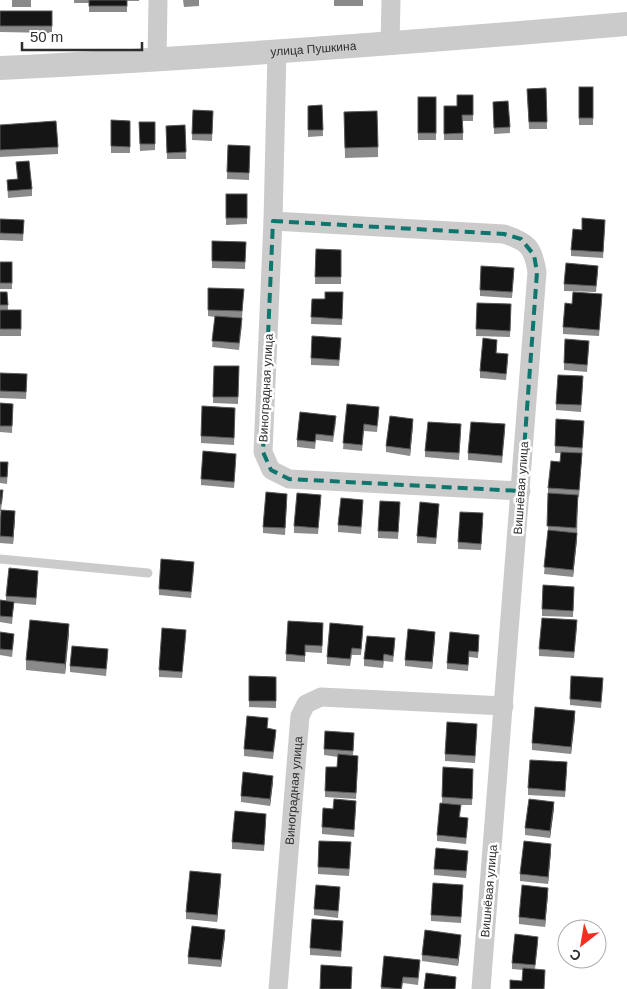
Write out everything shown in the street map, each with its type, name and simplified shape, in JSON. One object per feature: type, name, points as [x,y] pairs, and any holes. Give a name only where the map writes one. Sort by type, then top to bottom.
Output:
[{"type":"street","points":[[157,60],[158,0]]},
{"type":"street","points":[[390,44],[391,0]]},
{"type":"street","name":"улица Пушкина","points":[[0,68],[277,52],[627,24]]},
{"type":"street","name":"Виноградная улица","points":[[277,52],[273,221],[263,452],[271,470],[289,479],[521,490]]},
{"type":"street","name":"Вишнёвая улица","points":[[273,221],[504,234],[521,239],[534,255],[537,272],[481,989]]},
{"type":"street","name":"Виноградная улица","points":[[278,989],[300,716],[306,704],[321,697],[504,706]]},
{"type":"lane","points":[[0,559],[148,573]]},
{"type":"highlighted area","points":[[273,221],[504,234],[521,239],[534,255],[537,272],[521,491],[289,479],[271,470],[263,452]]},
{"type":"building","points":[[89,0],[127,0],[127,6],[89,6]]},
{"type":"building","points":[[0,11],[52,11],[52,26],[0,26]]},
{"type":"building","points":[[579,87],[593,87],[593,118],[579,118]]},
{"type":"building","points":[[546,88],[547,122],[529,122],[527,89]]},
{"type":"building","points":[[457,95],[473,95],[473,115],[462,115],[463,133],[444,134],[444,106],[457,106]]},
{"type":"building","points":[[418,97],[436,97],[436,133],[418,133]]},
{"type":"building","points":[[508,101],[510,127],[494,128],[493,102]]},
{"type":"building","points":[[322,105],[323,130],[308,130],[308,106]]},
{"type":"building","points":[[193,110],[213,111],[212,134],[192,134]]},
{"type":"building","points":[[377,111],[378,147],[345,148],[344,112]]},
{"type":"building","points":[[111,120],[130,121],[130,147],[111,146]]},
{"type":"building","points":[[56,121],[58,147],[0,150],[0,125]]},
{"type":"building","points":[[139,122],[155,122],[155,144],[140,144]]},
{"type":"building","points":[[185,125],[186,152],[167,153],[166,126]]},
{"type":"building","points":[[228,145],[250,146],[249,173],[227,172]]},
{"type":"building","points":[[29,161],[32,189],[8,191],[7,180],[18,179],[16,162]]},
{"type":"building","points":[[226,194],[247,194],[247,218],[226,218]]},
{"type":"building","points":[[582,218],[605,220],[603,252],[571,250],[573,229],[582,230]]},
{"type":"building","points":[[0,219],[24,220],[23,234],[0,233]]},
{"type":"building","points":[[212,241],[246,242],[245,262],[212,261]]},
{"type":"building","points":[[316,249],[341,250],[341,277],[315,277]]},
{"type":"building","points":[[0,262],[12,262],[12,283],[0,283]]},
{"type":"building","points":[[566,263],[598,266],[596,286],[564,284]]},
{"type":"building","points":[[481,266],[514,268],[512,292],[480,290]]},
{"type":"building","points":[[208,288],[244,289],[242,311],[208,310]]},
{"type":"building","points":[[0,292],[7,292],[8,305],[0,305]]},
{"type":"building","points":[[325,292],[343,292],[342,319],[311,317],[312,299],[325,299]]},
{"type":"building","points":[[573,292],[602,294],[599,330],[563,327],[565,303],[572,304]]},
{"type":"building","points":[[477,303],[511,304],[510,331],[476,329]]},
{"type":"building","points":[[0,310],[21,310],[21,329],[0,329]]},
{"type":"building","points":[[215,316],[242,318],[239,343],[212,341]]},
{"type":"building","points":[[312,336],[341,338],[339,360],[311,358]]},
{"type":"building","points":[[483,338],[497,340],[496,353],[508,354],[506,374],[480,371]]},
{"type":"building","points":[[565,339],[589,341],[587,365],[564,363]]},
{"type":"building","points":[[214,366],[239,366],[238,397],[213,397]]},
{"type":"building","points":[[0,373],[27,374],[26,392],[0,391]]},
{"type":"building","points":[[558,375],[583,376],[581,405],[556,404]]},
{"type":"building","points":[[0,403],[13,404],[12,426],[0,426]]},
{"type":"building","points":[[347,404],[379,407],[377,426],[364,424],[362,445],[343,443]]},
{"type":"building","points":[[202,406],[235,408],[234,438],[201,436]]},
{"type":"building","points":[[300,412],[336,416],[333,436],[316,434],[315,442],[297,440]]},
{"type":"building","points":[[390,416],[413,419],[410,449],[386,446]]},
{"type":"building","points":[[556,419],[584,421],[582,448],[555,446]]},
{"type":"building","points":[[428,422],[461,424],[459,453],[425,451]]},
{"type":"building","points":[[471,422],[505,424],[502,456],[468,453]]},
{"type":"building","points":[[203,451],[236,454],[234,482],[201,479]]},
{"type":"building","points":[[561,452],[582,453],[579,490],[548,488],[551,461],[560,462]]},
{"type":"building","points":[[0,462],[8,462],[7,477],[0,477]]},
{"type":"building","points":[[0,490],[3,490],[1,504],[0,504]]},
{"type":"building","points":[[266,492],[287,494],[285,528],[263,527]]},
{"type":"building","points":[[297,493],[321,495],[318,528],[294,526]]},
{"type":"building","points":[[548,493],[578,495],[576,528],[547,526]]},
{"type":"building","points":[[341,498],[363,500],[361,527],[338,525]]},
{"type":"building","points":[[380,501],[400,502],[398,532],[378,531]]},
{"type":"building","points":[[420,502],[439,504],[436,538],[417,536]]},
{"type":"building","points":[[1,510],[15,511],[13,537],[0,536]]},
{"type":"building","points":[[460,512],[483,513],[481,544],[458,542]]},
{"type":"building","points":[[548,530],[577,533],[573,570],[544,567]]},
{"type":"building","points":[[161,559],[194,562],[191,592],[159,589]]},
{"type":"building","points":[[9,568],[38,571],[36,598],[6,596]]},
{"type":"building","points":[[543,585],[574,587],[573,611],[542,609]]},
{"type":"building","points":[[0,600],[14,602],[12,617],[0,616]]},
{"type":"building","points":[[542,618],[577,620],[574,652],[539,649]]},
{"type":"building","points":[[30,620],[69,624],[65,664],[26,660]]},
{"type":"building","points":[[288,621],[323,623],[322,646],[305,645],[305,656],[286,654]]},
{"type":"building","points":[[330,623],[363,626],[361,649],[352,648],[350,659],[327,657]]},
{"type":"building","points":[[162,628],[186,630],[182,672],[159,670]]},
{"type":"building","points":[[408,629],[435,632],[432,662],[405,660]]},
{"type":"building","points":[[0,632],[14,634],[12,650],[0,649]]},
{"type":"building","points":[[450,632],[479,635],[478,652],[469,651],[468,665],[447,663]]},
{"type":"building","points":[[367,636],[395,638],[393,656],[384,654],[383,661],[364,659]]},
{"type":"building","points":[[72,646],[108,649],[106,669],[70,666]]},
{"type":"building","points":[[249,676],[276,677],[276,701],[249,701]]},
{"type":"building","points":[[571,676],[603,678],[601,702],[570,699]]},
{"type":"building","points":[[535,707],[575,711],[571,747],[532,743]]},
{"type":"building","points":[[247,716],[268,718],[267,728],[276,730],[273,752],[244,749]]},
{"type":"building","points":[[447,722],[477,724],[475,756],[445,754]]},
{"type":"building","points":[[325,731],[354,733],[353,751],[324,749]]},
{"type":"building","points":[[338,754],[358,756],[356,793],[325,791],[326,767],[337,767]]},
{"type":"building","points":[[530,760],[567,762],[565,791],[528,788]]},
{"type":"building","points":[[443,767],[473,769],[472,799],[442,797]]},
{"type":"building","points":[[243,772],[273,776],[270,799],[241,796]]},
{"type":"building","points":[[334,799],[356,801],[354,830],[322,827],[323,808],[333,809]]},
{"type":"building","points":[[529,799],[554,802],[550,831],[525,828]]},
{"type":"building","points":[[440,803],[461,805],[459,817],[468,818],[466,838],[437,835]]},
{"type":"building","points":[[235,811],[266,814],[264,845],[232,842]]},
{"type":"building","points":[[319,841],[351,842],[349,869],[318,867]]},
{"type":"building","points":[[524,841],[551,844],[548,877],[520,874]]},
{"type":"building","points":[[436,848],[468,851],[466,871],[434,869]]},
{"type":"building","points":[[190,871],[221,874],[217,915],[186,912]]},
{"type":"building","points":[[433,883],[463,885],[461,917],[431,915]]},
{"type":"building","points":[[316,885],[340,887],[338,911],[314,909]]},
{"type":"building","points":[[522,885],[548,888],[545,920],[519,917]]},
{"type":"building","points":[[312,919],[343,921],[341,951],[310,948]]},
{"type":"building","points":[[192,926],[225,930],[221,960],[188,957]]},
{"type":"building","points":[[425,930],[461,935],[458,959],[422,955]]},
{"type":"building","points":[[515,934],[538,937],[535,965],[512,963]]},
{"type":"building","points":[[384,956],[420,960],[418,978],[403,977],[401,989],[381,987]]},
{"type":"building","points":[[321,965],[352,967],[351,989],[320,989]]},
{"type":"building","points":[[523,968],[545,970],[544,989],[510,989],[510,980],[522,981]]},
{"type":"building","points":[[426,973],[456,977],[455,989],[424,989]]}]
